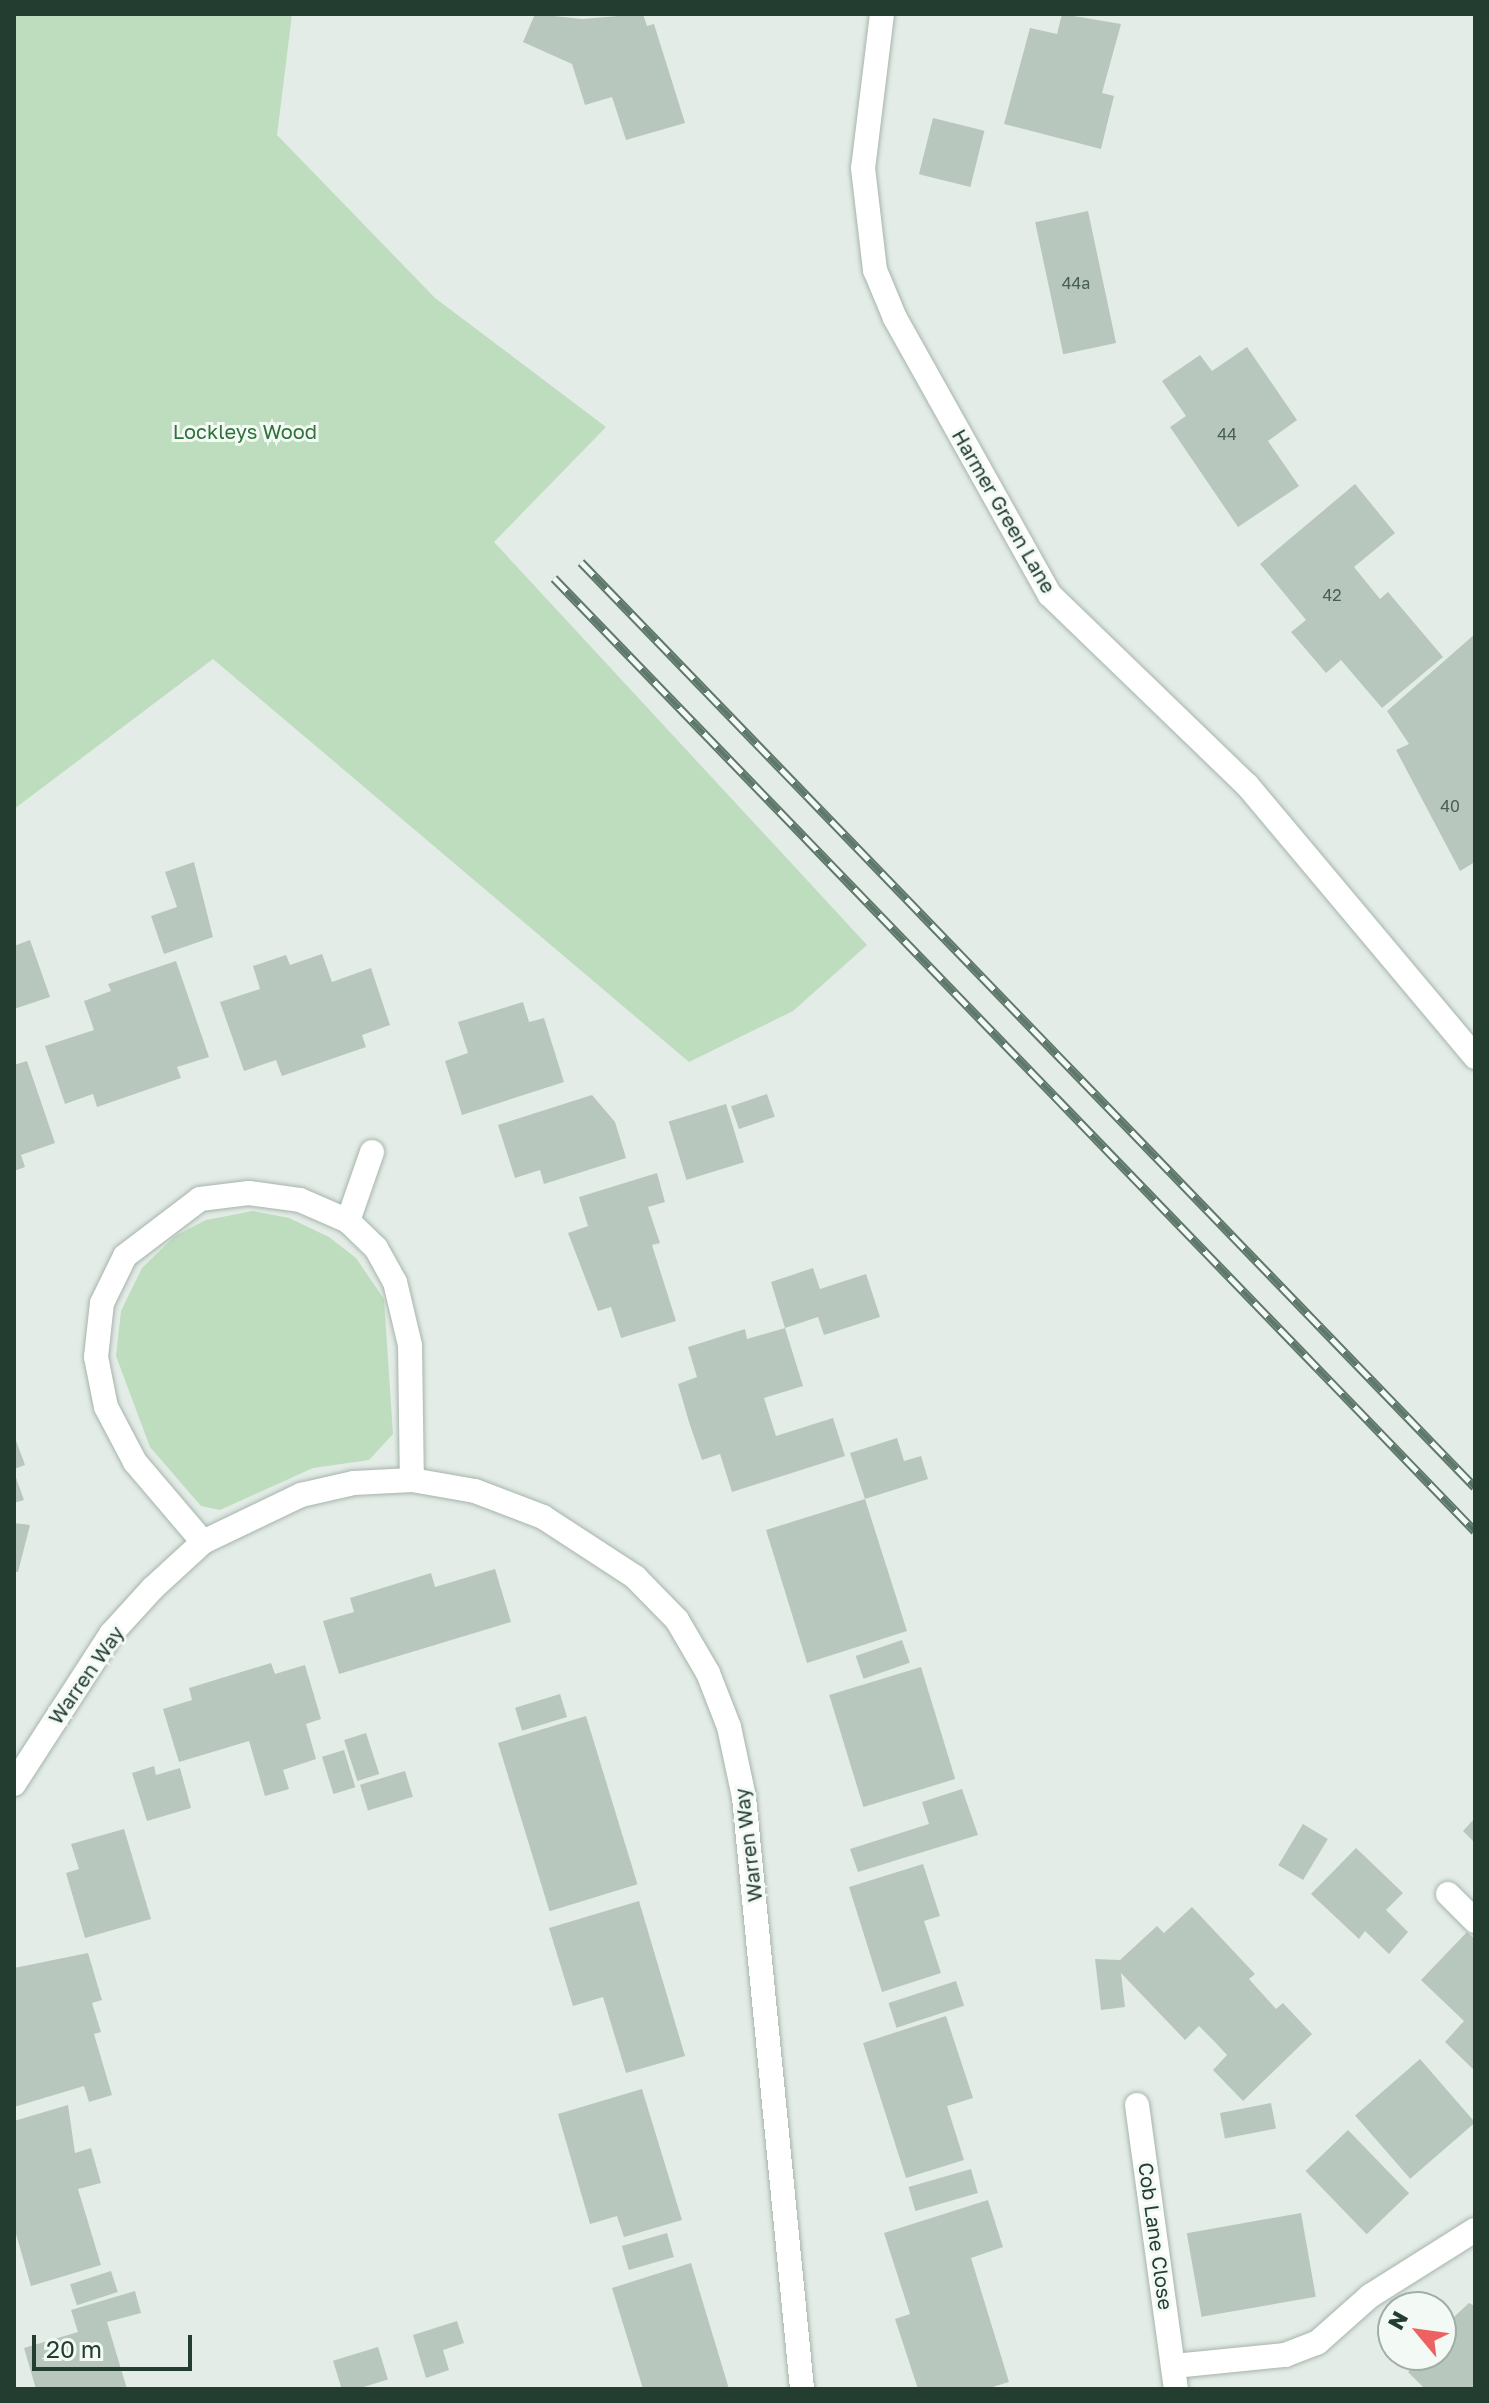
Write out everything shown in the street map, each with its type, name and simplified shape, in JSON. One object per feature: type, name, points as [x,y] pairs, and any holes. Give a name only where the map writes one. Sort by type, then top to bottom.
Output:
[{"type":"street","name":"Harmer Green Lane","points":[[882,14],[863,168],[875,270],[895,318],[1050,595],[1247,785],[1475,1057]]},
{"type":"street","points":[[348,1221],[372,1152]]},
{"type":"street","points":[[203,1542],[135,1462],[106,1407],[96,1357],[102,1303],[125,1256],[200,1199],[249,1193],[285,1197],[348,1221],[376,1248],[395,1282],[410,1345],[412,1480]]},
{"type":"street","name":"Warren Way","points":[[14,1784],[111,1634],[203,1542],[301,1495],[354,1483],[412,1480],[475,1491],[591,1544],[677,1620],[708,1673],[729,1727],[744,1797],[802,2389]]},
{"type":"street","points":[[1448,1894],[1475,1921]]},
{"type":"street","name":"Cob Lane Close","points":[[1137,2105],[1175,2378],[1285,2355],[1317,2343],[1370,2296],[1475,2230]]},
{"type":"green space","name":"Lockleys Wood","points":[[14,14],[292,14],[277,135],[435,298],[606,427],[494,542],[867,945],[793,1011],[689,1062],[213,659],[14,809]]},
{"type":"green space","points":[[253,1211],[289,1218],[329,1237],[356,1258],[384,1299],[393,1434],[369,1460],[313,1468],[220,1510],[201,1506],[150,1447],[116,1356],[121,1311],[142,1268],[175,1236],[206,1220]]},
{"type":"building","points":[[535,14],[582,19],[643,14],[647,26],[654,24],[685,123],[626,140],[612,97],[585,105],[572,64],[523,42]]},
{"type":"building","points":[[1062,14],[1121,24],[1102,93],[1114,96],[1101,149],[1004,124],[1030,28],[1057,34]]},
{"type":"building","points":[[933,118],[984,131],[970,187],[919,174]]},
{"type":"building","points":[[1088,211],[1116,343],[1063,354],[1035,222]]},
{"type":"building","points":[[1247,347],[1297,420],[1268,441],[1299,486],[1238,527],[1170,427],[1186,416],[1162,381],[1200,355],[1212,371]]},
{"type":"building","points":[[1355,484],[1395,533],[1354,567],[1380,599],[1388,592],[1443,657],[1382,708],[1341,660],[1326,673],[1291,632],[1306,620],[1260,564]]},
{"type":"building","points":[[1475,634],[1475,862],[1460,871],[1396,750],[1409,744],[1387,711]]},
{"type":"building","points":[[194,862],[213,937],[164,954],[151,916],[177,907],[165,872]]},
{"type":"building","points":[[30,940],[50,997],[14,1009],[14,946]]},
{"type":"building","points":[[322,954],[332,982],[371,968],[390,1025],[362,1035],[366,1047],[282,1076],[276,1060],[244,1071],[220,1002],[260,989],[253,966],[286,955],[290,965]]},
{"type":"building","points":[[176,961],[209,1057],[177,1067],[181,1078],[97,1107],[93,1094],[65,1104],[45,1046],[94,1030],[84,1001],[111,991],[108,984]]},
{"type":"building","points":[[523,1002],[529,1022],[544,1018],[564,1082],[462,1115],[445,1061],[468,1053],[458,1022]]},
{"type":"building","points":[[27,1061],[55,1143],[21,1155],[25,1167],[14,1171],[14,1065]]},
{"type":"building","points":[[767,1094],[775,1117],[739,1129],[731,1106]]},
{"type":"building","points":[[592,1095],[615,1122],[626,1158],[544,1184],[540,1170],[515,1178],[498,1125]]},
{"type":"building","points":[[726,1104],[744,1162],[686,1180],[669,1122]]},
{"type":"building","points":[[657,1173],[665,1202],[648,1207],[660,1243],[652,1245],[676,1321],[621,1338],[611,1307],[598,1311],[568,1233],[588,1226],[579,1197]]},
{"type":"building","points":[[813,1268],[820,1289],[866,1274],[880,1317],[824,1335],[818,1317],[785,1328],[771,1282]]},
{"type":"building","points":[[785,1328],[803,1386],[764,1398],[776,1436],[833,1418],[845,1456],[732,1492],[720,1454],[702,1460],[689,1422],[678,1384],[697,1377],[688,1347],[745,1329],[747,1339]]},
{"type":"building","points":[[14,1435],[25,1465],[14,1469]]},
{"type":"building","points":[[897,1438],[904,1461],[921,1456],[928,1479],[865,1499],[850,1453]]},
{"type":"building","points":[[14,1472],[24,1500],[14,1503]]},
{"type":"building","points":[[865,1499],[907,1631],[807,1663],[766,1530]]},
{"type":"building","points":[[14,1523],[30,1525],[18,1572],[14,1572]]},
{"type":"building","points":[[495,1569],[511,1622],[339,1674],[323,1621],[354,1612],[350,1598],[431,1573],[435,1587]]},
{"type":"building","points":[[902,1640],[910,1663],[863,1679],[856,1656]]},
{"type":"building","points":[[271,1663],[275,1674],[305,1665],[321,1719],[306,1724],[316,1759],[283,1770],[289,1789],[265,1796],[249,1741],[179,1762],[163,1709],[192,1700],[189,1688]]},
{"type":"building","points":[[921,1667],[955,1779],[863,1807],[829,1695]]},
{"type":"building","points":[[560,1694],[567,1717],[522,1731],[515,1708]]},
{"type":"building","points":[[586,1716],[637,1884],[549,1911],[498,1743]]},
{"type":"building","points":[[366,1733],[379,1774],[357,1781],[344,1740]]},
{"type":"building","points":[[344,1750],[355,1787],[333,1794],[322,1757]]},
{"type":"building","points":[[154,1766],[156,1775],[180,1768],[191,1808],[147,1821],[132,1773]]},
{"type":"building","points":[[405,1771],[413,1797],[368,1811],[360,1785]]},
{"type":"building","points":[[962,1789],[978,1835],[858,1872],[850,1849],[929,1824],[922,1802]]},
{"type":"building","points":[[1475,1818],[1475,1843],[1463,1831]]},
{"type":"building","points":[[1303,1824],[1328,1839],[1303,1880],[1278,1865]]},
{"type":"building","points":[[124,1829],[151,1919],[85,1938],[66,1873],[79,1869],[71,1844]]},
{"type":"building","points":[[1356,1848],[1403,1893],[1386,1910],[1408,1932],[1389,1954],[1365,1931],[1359,1939],[1311,1894]]},
{"type":"building","points":[[923,1864],[940,1916],[924,1921],[941,1973],[882,1992],[849,1887]]},
{"type":"building","points":[[639,1901],[685,2056],[626,2073],[603,1997],[573,2006],[549,1928]]},
{"type":"building","points":[[1192,1907],[1255,1974],[1249,1979],[1276,2009],[1283,2003],[1312,2034],[1243,2101],[1213,2070],[1227,2055],[1214,2041],[1199,2026],[1185,2040],[1121,1973],[1125,2007],[1101,2010],[1095,1959],[1120,1960],[1157,1926],[1164,1933]]},
{"type":"building","points":[[1467,1932],[1475,1939],[1475,2071],[1445,2042],[1464,2021],[1421,1980]]},
{"type":"building","points":[[88,1953],[102,2000],[92,2003],[101,2032],[94,2034],[112,2095],[89,2102],[84,2086],[14,2107],[14,1968]]},
{"type":"building","points":[[956,1981],[964,2006],[897,2028],[888,2003]]},
{"type":"building","points":[[946,2016],[973,2098],[947,2106],[964,2160],[906,2178],[863,2043]]},
{"type":"building","points":[[1420,2059],[1475,2122],[1410,2179],[1355,2115]]},
{"type":"building","points":[[642,2089],[682,2220],[624,2237],[617,2216],[590,2224],[558,2114]]},
{"type":"building","points":[[1271,2103],[1276,2129],[1225,2138],[1220,2113]]},
{"type":"building","points":[[68,2105],[75,2153],[91,2148],[101,2183],[78,2189],[101,2265],[31,2286],[14,2227],[14,2121]]},
{"type":"building","points":[[1348,2130],[1409,2193],[1367,2234],[1306,2171]]},
{"type":"building","points":[[971,2169],[978,2193],[915,2211],[909,2187]]},
{"type":"building","points":[[988,2200],[1003,2247],[971,2258],[1009,2382],[986,2389],[918,2389],[895,2319],[910,2314],[884,2233]]},
{"type":"building","points":[[1301,2213],[1316,2297],[1202,2317],[1187,2233]]},
{"type":"building","points":[[667,2233],[674,2257],[629,2270],[622,2246]]},
{"type":"building","points":[[691,2263],[729,2389],[643,2389],[612,2288]]},
{"type":"building","points":[[111,2271],[118,2292],[77,2305],[70,2284]]},
{"type":"building","points":[[135,2291],[141,2313],[107,2322],[127,2389],[36,2389],[24,2348],[78,2332],[71,2310]]},
{"type":"building","points":[[1469,2303],[1475,2306],[1475,2389],[1425,2389],[1409,2371],[1457,2371],[1457,2314]]},
{"type":"building","points":[[457,2321],[464,2343],[443,2350],[449,2370],[426,2378],[413,2335]]},
{"type":"building","points":[[378,2347],[388,2380],[357,2389],[342,2389],[333,2361]]},
{"type":"railway","points":[[581,562],[1475,1487]]},
{"type":"railway","points":[[554,578],[1475,1531]]}]
